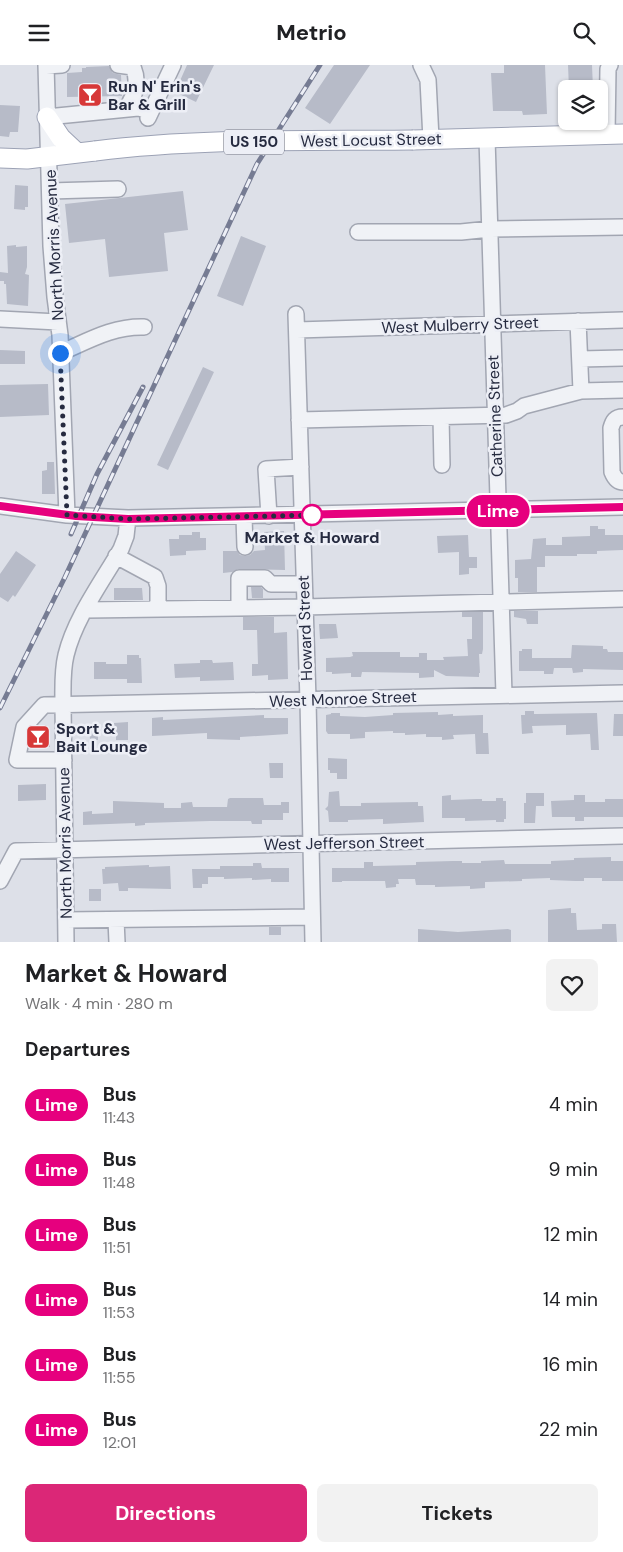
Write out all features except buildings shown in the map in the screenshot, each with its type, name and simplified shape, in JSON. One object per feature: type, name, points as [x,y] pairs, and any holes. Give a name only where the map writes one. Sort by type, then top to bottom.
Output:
[{"type":"main road","points":[[48,117],[61,138],[86,152]]},
{"type":"main road","name":"West Locust Street","points":[[0,158],[27,159],[134,147],[227,143],[615,134]]},
{"type":"street","points":[[46,65],[62,65]]},
{"type":"street","name":"North Morris Avenue","points":[[46,65],[51,246],[60,353],[67,515]]},
{"type":"street","points":[[118,65],[133,67],[137,76],[129,109]]},
{"type":"street","points":[[48,117],[138,108],[149,114],[173,65]]},
{"type":"street","points":[[422,65],[428,79],[422,139]]},
{"type":"street","points":[[610,65],[608,69],[615,134]]},
{"type":"street","name":"Catherine Street","points":[[487,137],[504,695]]},
{"type":"street","points":[[50,191],[118,189]]},
{"type":"street","points":[[358,232],[460,232],[490,229],[623,227]]},
{"type":"street","name":"Howard Street","points":[[296,314],[308,700],[313,942]]},
{"type":"street","points":[[0,319],[58,322]]},
{"type":"street","points":[[578,321],[581,391]]},
{"type":"street","name":"West Mulberry Street","points":[[297,330],[623,321]]},
{"type":"street","points":[[60,353],[108,333],[129,327],[144,327]]},
{"type":"street","points":[[580,359],[623,358]]},
{"type":"street","points":[[299,420],[506,415],[518,411],[524,406],[581,391],[623,390]]},
{"type":"street","points":[[441,417],[442,465]]},
{"type":"street","points":[[623,417],[618,417],[612,421],[611,428],[612,472],[615,478],[623,482]]},
{"type":"street","points":[[269,516],[266,469],[301,467]]},
{"type":"street","points":[[0,506],[67,515],[128,519],[623,507]]},
{"type":"street","points":[[244,517],[245,547]]},
{"type":"street","name":"North Morris Avenue","points":[[66,942],[63,705],[65,656],[74,631],[126,536],[128,519]]},
{"type":"street","points":[[116,557],[155,577],[158,586],[158,609]]},
{"type":"street","points":[[239,608],[239,578],[265,578],[271,584],[304,584]]},
{"type":"street","points":[[86,610],[623,599]]},
{"type":"street","name":"West Monroe Street","points":[[64,760],[17,760],[24,727],[44,705],[623,693]]},
{"type":"street","name":"West Jefferson Street","points":[[0,881],[16,851],[623,837]]},
{"type":"street","points":[[66,920],[312,917]]},
{"type":"street","points":[[116,920],[117,942]]},
{"type":"railway","points":[[0,708],[65,577],[257,164],[320,65]]},
{"type":"railway","points":[[71,534],[97,474],[143,387]]},
{"type":"bus line","name":"Lime","points":[[0,506],[76,516],[128,519],[623,507]]},
{"type":"place","name":"Run N' Erin's Bar & Grill","points":[[90,95]]},
{"type":"place","name":"Market & Howard","points":[[312,515]]},
{"type":"place","name":"Sport & Bait Lounge","points":[[38,737]]},
{"type":"route","points":[[60,353],[67,515],[128,519],[320,515],[312,515]]}]
